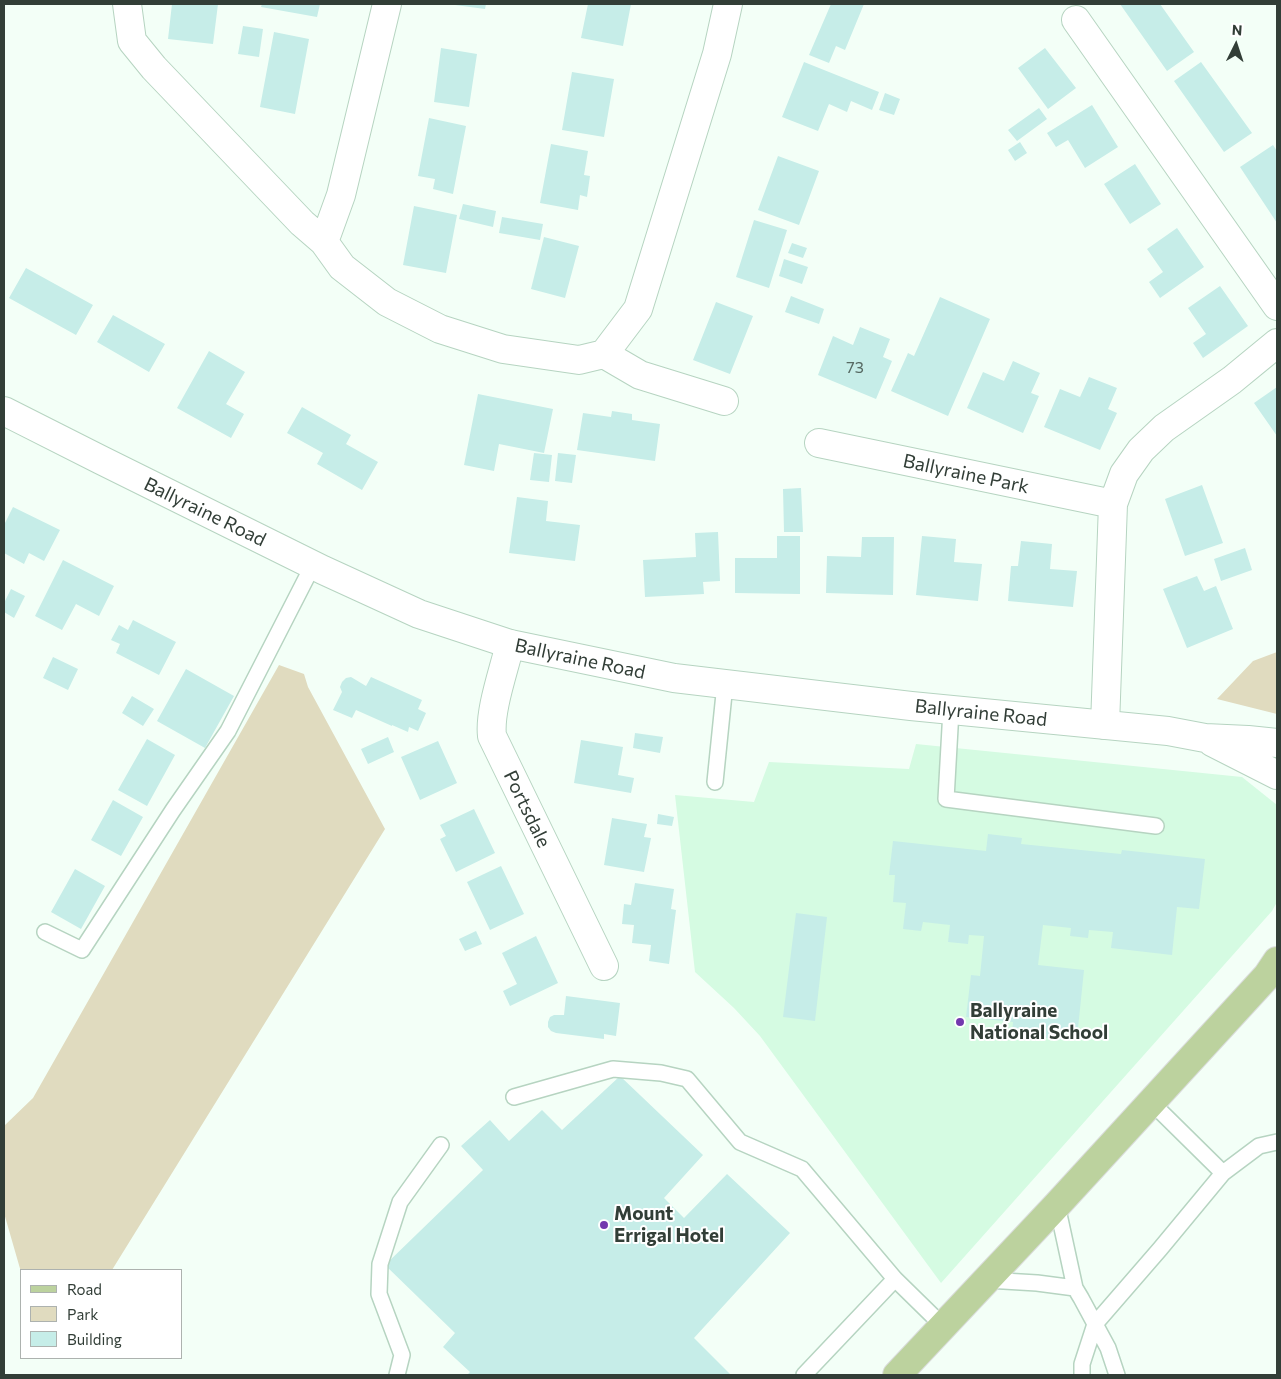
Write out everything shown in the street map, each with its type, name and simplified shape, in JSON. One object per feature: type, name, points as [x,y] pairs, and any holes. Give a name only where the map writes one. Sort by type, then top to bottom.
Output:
[{"type":"main road","points":[[896,1375],[1057,1205],[1274,969]]},
{"type":"street","points":[[127,4],[132,41],[154,68],[302,223],[324,242],[342,267],[387,302],[440,329],[503,349],[579,360],[604,354],[638,309],[717,54],[728,4]]},
{"type":"street","points":[[324,242],[341,195],[387,4]]},
{"type":"street","points":[[1076,20],[1277,306]]},
{"type":"street","points":[[1105,725],[1114,504],[1124,474],[1141,450],[1164,428],[1232,380],[1277,343]]},
{"type":"street","points":[[604,354],[640,375],[724,401]]},
{"type":"street","name":"Ballyraine Road","points":[[4,411],[313,565],[419,614],[510,644],[674,678],[952,710],[1168,731],[1205,738]]},
{"type":"street","name":"Ballyraine Park","points":[[819,443],[1114,504]]},
{"type":"street","name":"Portsdale","points":[[510,644],[491,726],[492,736],[604,966]]},
{"type":"street","points":[[1205,738],[1248,740],[1277,744]]},
{"type":"street","points":[[1205,738],[1277,775]]},
{"type":"lane","points":[[45,932],[82,950],[173,810],[228,731],[313,565]]},
{"type":"lane","points":[[716,782],[725,684]]},
{"type":"lane","points":[[952,710],[946,799],[1156,826]]},
{"type":"lane","points":[[514,1097],[612,1069],[661,1072],[688,1079],[740,1142],[802,1169],[895,1279],[943,1326]]},
{"type":"lane","points":[[1151,1102],[1223,1173]]},
{"type":"lane","points":[[1082,1375],[1082,1364],[1095,1324],[1223,1173],[1259,1146],[1277,1142]]},
{"type":"lane","points":[[397,1375],[402,1355],[379,1294],[380,1264],[400,1202],[442,1145]]},
{"type":"lane","points":[[1057,1205],[1075,1288],[1108,1348],[1117,1375]]},
{"type":"lane","points":[[804,1375],[895,1279]]},
{"type":"lane","points":[[987,1280],[1037,1283],[1075,1288]]},
{"type":"shaded area","name":"Ballyraine National School","points":[[916,744],[1242,777],[1277,805],[1277,902],[1272,911],[941,1283],[760,1036],[734,1008],[695,972],[675,795],[754,802],[769,762],[909,769]]},
{"type":"green space","points":[[1277,652],[1277,714],[1217,699],[1253,661]]},
{"type":"green space","points":[[279,665],[304,674],[308,687],[385,829],[113,1269],[20,1269],[4,1213],[4,1126],[33,1098]]},
{"type":"building","points":[[172,4],[218,4],[213,44],[168,39]]},
{"type":"building","points":[[262,4],[320,4],[317,17],[261,7]]},
{"type":"building","points":[[456,4],[486,4],[485,9]]},
{"type":"building","points":[[588,4],[631,4],[623,46],[581,38]]},
{"type":"building","points":[[831,4],[864,4],[845,50],[836,46],[829,63],[809,55]]},
{"type":"building","points":[[1120,4],[1160,4],[1194,52],[1167,71]]},
{"type":"building","points":[[243,26],[263,29],[259,57],[238,54]]},
{"type":"building","points":[[274,32],[309,39],[295,114],[260,107]]},
{"type":"building","points":[[441,48],[477,54],[469,107],[434,102]]},
{"type":"building","points":[[1045,48],[1076,88],[1048,109],[1018,68]]},
{"type":"building","points":[[804,62],[879,92],[872,110],[851,101],[847,112],[829,104],[818,131],[782,117]]},
{"type":"building","points":[[1201,62],[1252,133],[1224,152],[1174,81]]},
{"type":"building","points":[[572,72],[614,79],[604,137],[562,130]]},
{"type":"building","points":[[885,93],[900,99],[894,115],[879,110]]},
{"type":"building","points":[[1092,105],[1118,147],[1085,168],[1068,140],[1056,147],[1047,133]]},
{"type":"building","points":[[1039,108],[1047,119],[1017,141],[1008,130]]},
{"type":"building","points":[[429,118],[466,126],[453,194],[433,189],[435,179],[418,176]]},
{"type":"building","points":[[1020,142],[1027,153],[1015,161],[1008,150]]},
{"type":"building","points":[[551,144],[588,151],[584,175],[590,176],[587,197],[580,195],[578,210],[540,203]]},
{"type":"building","points":[[1273,145],[1277,151],[1277,223],[1240,167]]},
{"type":"building","points":[[778,156],[819,171],[799,225],[758,210]]},
{"type":"building","points":[[1135,164],[1161,204],[1130,224],[1104,184]]},
{"type":"building","points":[[463,204],[496,211],[493,227],[459,219]]},
{"type":"building","points":[[414,206],[457,215],[446,273],[403,265]]},
{"type":"building","points":[[502,217],[543,224],[540,240],[499,233]]},
{"type":"building","points":[[754,220],[787,230],[769,288],[736,277]]},
{"type":"building","points":[[1177,228],[1204,267],[1160,298],[1149,282],[1163,272],[1147,249]]},
{"type":"building","points":[[544,237],[579,246],[565,298],[531,289]]},
{"type":"building","points":[[792,243],[807,248],[803,258],[788,253]]},
{"type":"building","points":[[784,259],[808,267],[802,284],[779,276]]},
{"type":"building","points":[[26,268],[93,305],[76,335],[9,298]]},
{"type":"building","points":[[1220,286],[1248,326],[1203,358],[1193,343],[1206,334],[1188,308]]},
{"type":"building","points":[[791,296],[824,309],[819,324],[785,312]]},
{"type":"building","points":[[940,297],[990,319],[948,416],[891,391],[908,353],[914,356]]},
{"type":"building","points":[[716,302],[753,316],[730,374],[693,360]]},
{"type":"building","points":[[113,315],[165,344],[149,372],[97,342]]},
{"type":"building","points":[[860,327],[890,339],[883,357],[892,361],[876,399],[818,375],[833,336],[853,345]]},
{"type":"building","points":[[209,351],[245,372],[226,404],[244,414],[231,438],[177,408]]},
{"type":"building","points":[[1013,361],[1040,373],[1031,393],[1039,396],[1023,433],[967,408],[983,372],[1004,381]]},
{"type":"building","points":[[1089,377],[1117,388],[1108,409],[1117,413],[1100,450],[1044,427],[1060,389],[1080,397]]},
{"type":"building","points":[[1277,387],[1277,436],[1254,403]]},
{"type":"building","points":[[478,394],[553,409],[544,453],[499,444],[494,471],[464,465]]},
{"type":"building","points":[[302,407],[351,435],[346,444],[378,462],[362,490],[317,464],[323,453],[287,433]]},
{"type":"building","points":[[612,411],[632,414],[632,420],[660,424],[655,461],[577,450],[583,413],[611,417]]},
{"type":"building","points":[[534,453],[552,455],[549,482],[530,480]]},
{"type":"building","points":[[558,453],[576,455],[572,483],[555,481]]},
{"type":"building","points":[[1202,485],[1223,543],[1185,556],[1165,499]]},
{"type":"building","points":[[801,488],[803,532],[784,532],[783,489]]},
{"type":"building","points":[[517,497],[548,501],[546,521],[580,525],[575,561],[509,553]]},
{"type":"building","points":[[13,507],[60,530],[44,561],[29,553],[24,564],[4,553],[4,525]]},
{"type":"building","points":[[718,532],[720,581],[703,582],[704,594],[645,597],[643,560],[696,557],[695,533]]},
{"type":"building","points":[[777,536],[800,536],[800,594],[735,593],[735,558],[777,558]]},
{"type":"building","points":[[922,536],[956,539],[954,562],[982,564],[978,601],[916,595]]},
{"type":"building","points":[[862,537],[894,537],[893,595],[826,593],[827,556],[861,557]]},
{"type":"building","points":[[1021,541],[1052,544],[1050,569],[1077,571],[1073,607],[1008,601],[1011,566],[1018,566]]},
{"type":"building","points":[[1245,548],[1252,570],[1221,581],[1214,559]]},
{"type":"building","points":[[63,560],[114,586],[99,616],[76,604],[62,630],[35,616]]},
{"type":"building","points":[[1197,576],[1204,591],[1216,586],[1233,629],[1187,648],[1163,589]]},
{"type":"building","points":[[11,589],[25,596],[14,618],[4,612],[4,603]]},
{"type":"building","points":[[133,620],[176,642],[159,675],[116,653],[120,644],[111,640],[119,625],[128,630]]},
{"type":"building","points":[[53,657],[78,669],[68,690],[43,678]]},
{"type":"building","points":[[186,669],[234,696],[205,748],[157,721]]},
{"type":"building","points":[[351,677],[366,686],[371,677],[422,700],[418,709],[426,713],[418,731],[409,727],[408,732],[356,710],[352,718],[333,710],[342,692],[340,687],[342,682],[346,678]]},
{"type":"building","points":[[132,696],[154,709],[143,726],[122,713]]},
{"type":"building","points":[[635,733],[663,737],[660,753],[633,748]]},
{"type":"building","points":[[388,737],[394,752],[368,764],[361,749]]},
{"type":"building","points":[[147,739],[175,755],[147,806],[118,790]]},
{"type":"building","points":[[581,740],[623,747],[618,775],[634,778],[631,793],[574,783]]},
{"type":"building","points":[[438,741],[457,783],[420,800],[401,757]]},
{"type":"building","points":[[113,800],[143,817],[121,856],[91,840]]},
{"type":"building","points":[[474,809],[495,853],[456,872],[440,839],[446,836],[440,825]]},
{"type":"building","points":[[658,814],[674,817],[672,826],[657,824]]},
{"type":"building","points":[[612,818],[647,824],[644,837],[651,838],[644,872],[604,865]]},
{"type":"building","points":[[988,834],[1022,838],[1021,844],[1121,854],[1122,850],[1205,859],[1199,909],[1177,907],[1172,955],[1111,948],[1113,932],[1089,930],[1088,938],[1070,936],[1071,928],[1043,925],[1038,965],[1084,970],[1078,1028],[1067,1027],[1065,1040],[1012,1034],[1013,1022],[966,1017],[971,975],[980,976],[984,936],[969,935],[968,944],[948,942],[950,925],[923,922],[921,931],[903,929],[906,903],[893,902],[895,875],[889,875],[893,841],[986,851]]},
{"type":"building","points":[[501,866],[524,914],[490,930],[467,882]]},
{"type":"building","points":[[75,869],[105,886],[81,929],[51,912]]},
{"type":"building","points":[[635,883],[674,889],[671,909],[676,910],[669,964],[649,961],[651,945],[632,943],[634,925],[622,924],[624,904],[631,905]]},
{"type":"building","points":[[796,913],[827,917],[815,1021],[783,1017]]},
{"type":"building","points":[[476,931],[482,944],[465,951],[459,939]]},
{"type":"building","points":[[536,936],[558,983],[510,1006],[503,991],[517,984],[502,953]]},
{"type":"building","points":[[566,996],[620,1003],[616,1036],[604,1034],[604,1039],[551,1031],[548,1027],[550,1017],[564,1015]]},
{"type":"building","name":"Mount Errigal Hotel","points":[[620,1076],[703,1155],[664,1198],[684,1218],[727,1174],[790,1233],[694,1338],[731,1375],[467,1375],[470,1372],[443,1347],[455,1333],[385,1265],[483,1170],[461,1146],[490,1120],[509,1141],[542,1110],[562,1130]]},
{"type":"place","name":"Ballyraine National School","points":[[960,1022]]},
{"type":"place","name":"Mount Errigal Hotel","points":[[604,1225]]}]
